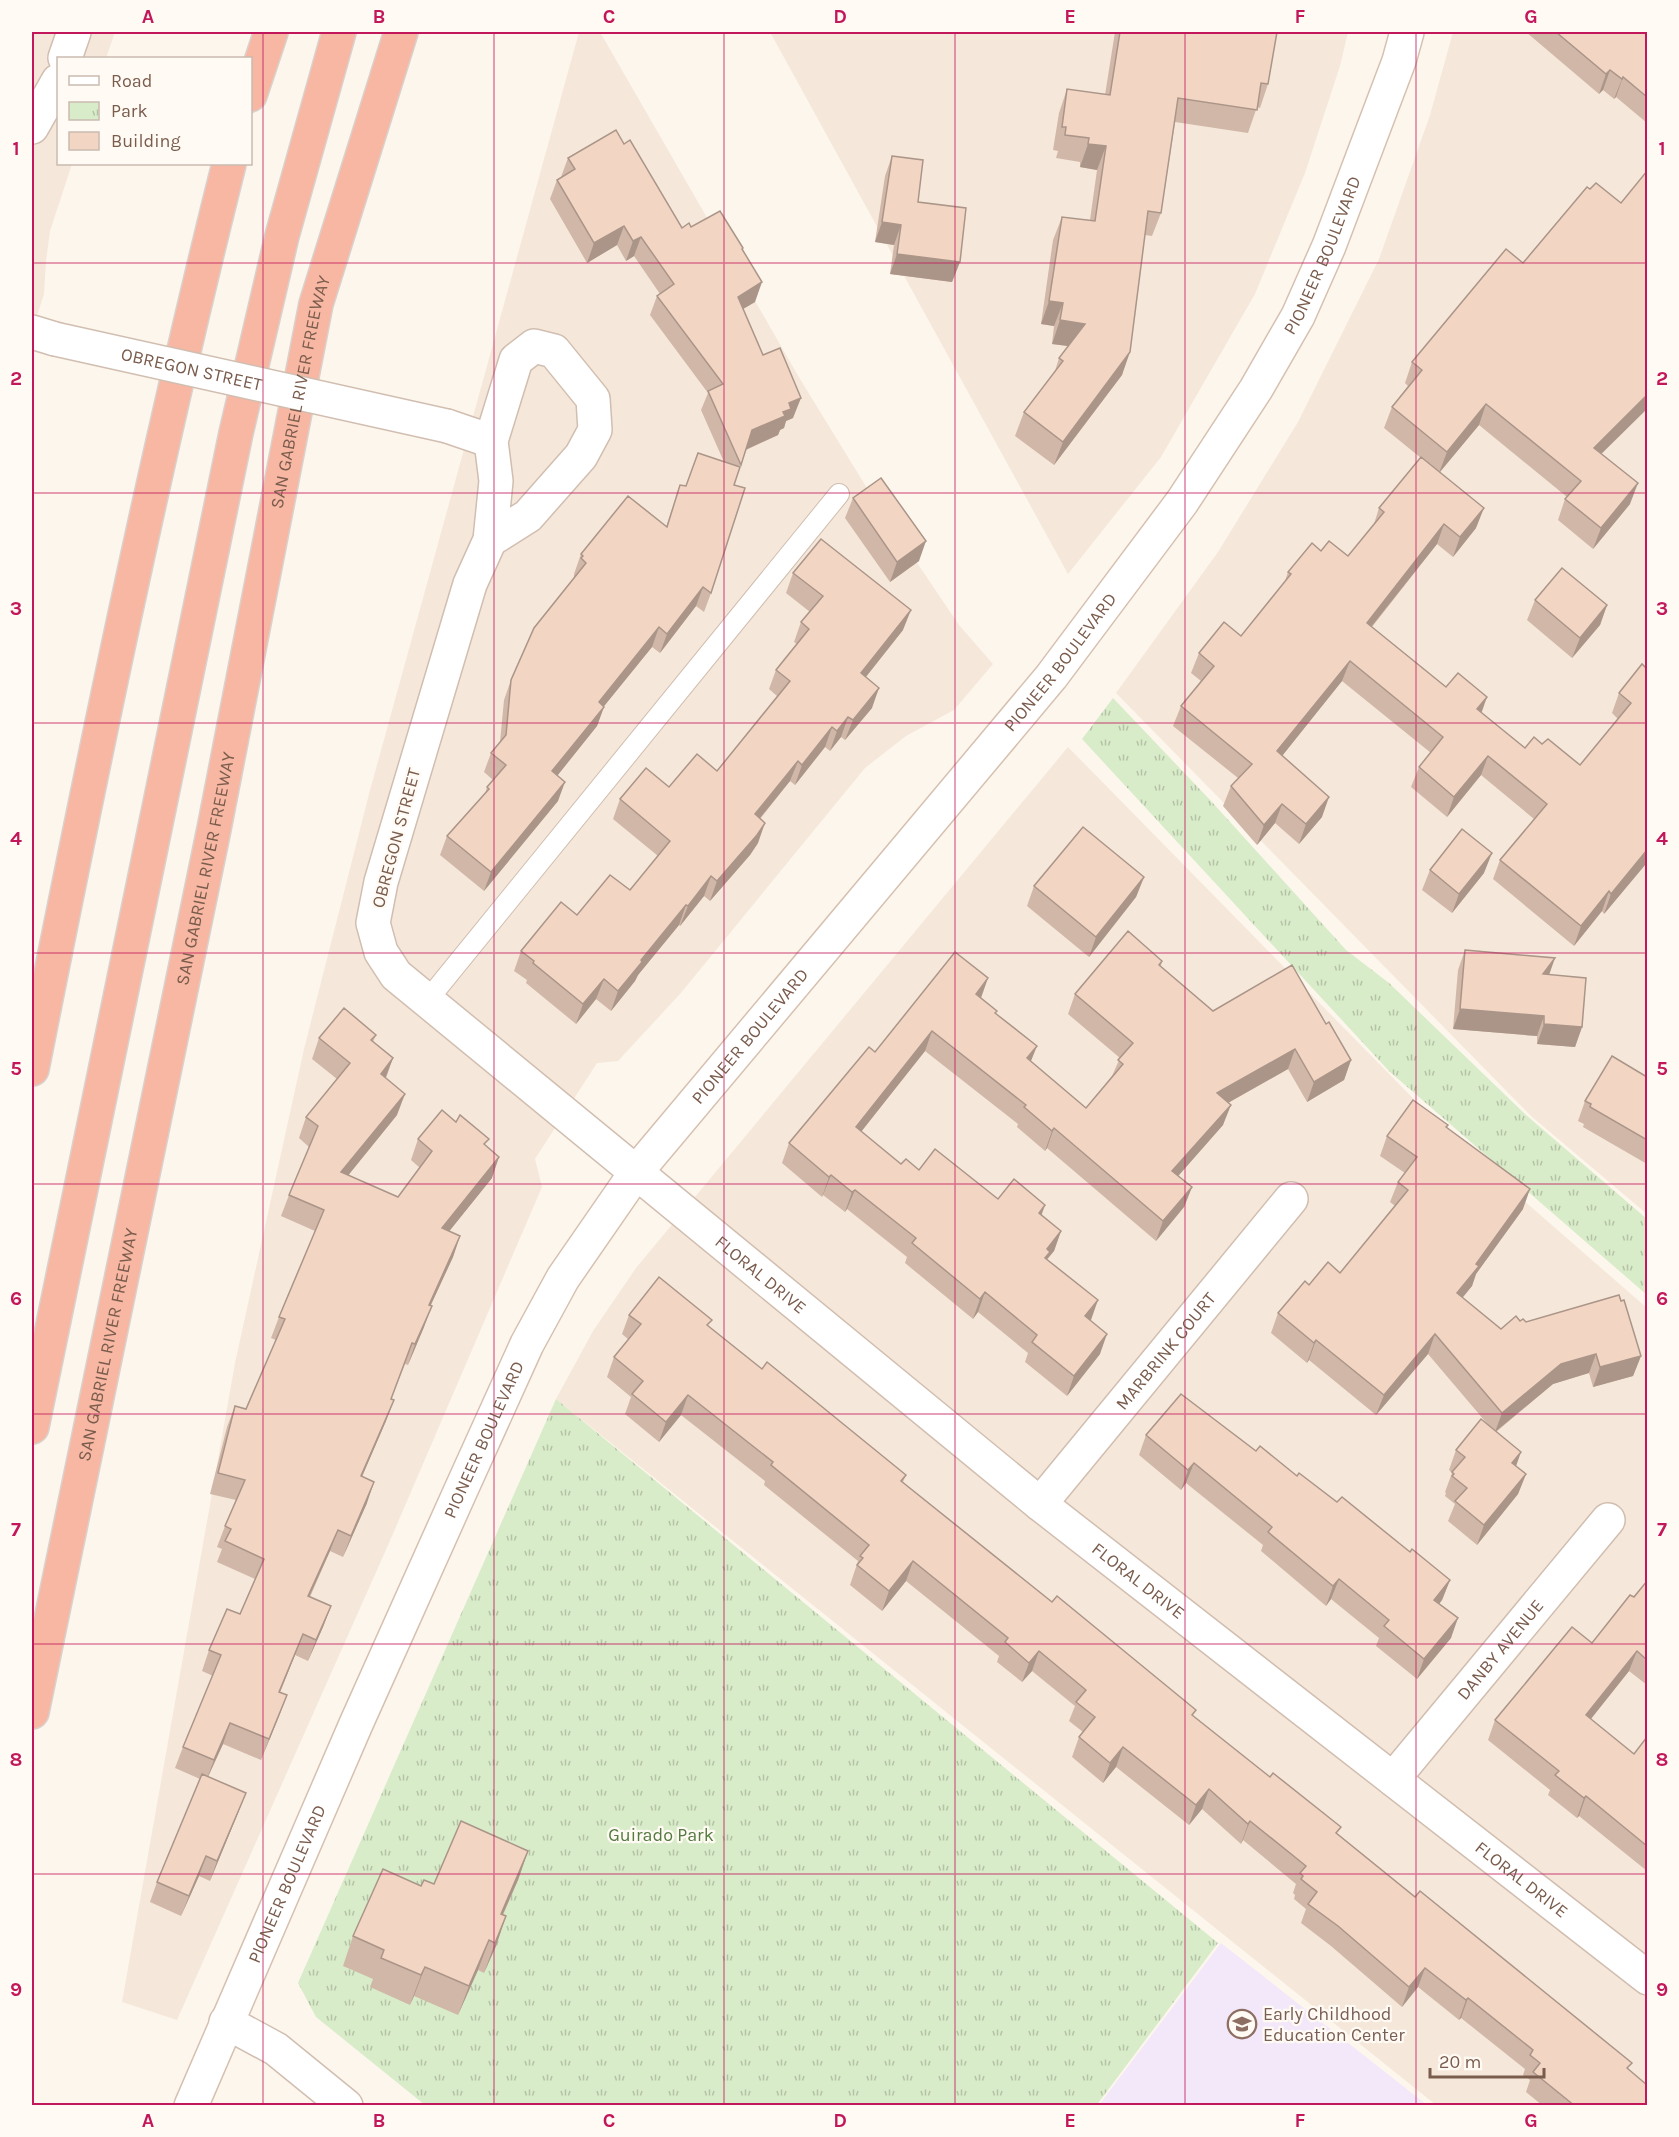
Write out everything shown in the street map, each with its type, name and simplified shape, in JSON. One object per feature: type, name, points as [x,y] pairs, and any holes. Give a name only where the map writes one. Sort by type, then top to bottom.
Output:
[{"type":"highway","points":[[252,89],[271,32]]},
{"type":"highway","points":[[32,1329],[189,555],[267,219],[321,32]]},
{"type":"highway","points":[[32,1427],[236,433],[282,236],[339,32]]},
{"type":"highway","name":"SAN GABRIEL RIVER FREEWAY","points":[[32,1712],[214,829],[316,304],[401,32]]},
{"type":"highway","points":[[32,1069],[86,797],[197,291],[229,165]]},
{"type":"street","points":[[66,57],[74,32]]},
{"type":"street","name":"PIONEER BOULEVARD","points":[[191,2106],[366,1703],[527,1344],[563,1278],[637,1172],[1051,678],[1182,502],[1256,389],[1298,316],[1333,235],[1399,61],[1407,32]]},
{"type":"street","points":[[32,127],[57,83]]},
{"type":"street","name":"OBREGON STREET","points":[[44,335],[447,426],[490,441]]},
{"type":"street","name":"OBREGON STREET","points":[[490,540],[528,516],[581,456],[595,430],[593,399],[554,351],[534,346],[516,360],[490,441],[496,480],[490,540],[470,584],[381,882],[373,923],[381,952],[396,975],[426,1002],[637,1172]]},
{"type":"street","name":"FLORAL DRIVE","points":[[637,1172],[1040,1504],[1647,1978]]},
{"type":"street","name":"MARBRINK COURT","points":[[1040,1504],[1291,1198]]},
{"type":"street","name":"DANBY AVENUE","points":[[1393,1779],[1608,1520]]},
{"type":"street","points":[[226,2022],[276,2049],[346,2106]]},
{"type":"lane","points":[[426,1002],[838,494]]},
{"type":"shaded area","points":[[32,32],[115,32],[106,57],[57,57],[57,165],[72,165],[50,231],[44,294],[32,331]]},
{"type":"shaded area","points":[[579,32],[600,32],[800,379],[870,493],[959,625],[993,664],[954,710],[906,736],[865,768],[680,994],[618,1061],[597,1063],[535,1159],[542,1187],[389,1543],[177,2020],[122,2002],[235,1363],[304,1049],[369,794]]},
{"type":"shaded area","points":[[770,32],[1348,32],[1340,66],[1305,173],[1255,294],[1161,457],[1068,574]]},
{"type":"shaded area","points":[[1453,32],[1647,32],[1647,1214],[1531,1116],[1116,693],[1218,552],[1298,422],[1379,259],[1430,115]]},
{"type":"shaded area","points":[[1068,747],[1452,1138],[1647,1308],[1647,2105],[1436,2105],[556,1399],[593,1331],[636,1268]]},
{"type":"shaded area","name":"Early Childhood Education Center","points":[[1221,1943],[1427,2105],[1099,2105]]},
{"type":"green space","points":[[1113,698],[1211,801],[1346,950],[1389,983],[1526,1115],[1647,1219],[1647,1295],[1389,1071],[1082,739]]},
{"type":"green space","name":"Guirado Park","points":[[556,1399],[1218,1943],[1096,2106],[425,2105],[316,2017],[298,1983]]},
{"type":"building","points":[[1120,32],[1277,32],[1268,84],[1261,83],[1257,110],[1178,98],[1161,213],[1148,211],[1130,352],[1063,442],[1024,412],[1063,361],[1059,358],[1085,324],[1060,320],[1063,303],[1049,301],[1062,217],[1095,221],[1106,146],[1088,144],[1089,138],[1065,135],[1066,127],[1062,127],[1067,89],[1110,95]]},
{"type":"building","points":[[1556,32],[1647,32],[1647,97],[1623,77],[1622,79],[1610,70],[1606,74]]},
{"type":"building","points":[[616,130],[624,144],[630,140],[682,228],[689,223],[691,227],[720,211],[762,282],[738,297],[763,355],[780,348],[801,398],[789,403],[791,409],[783,412],[785,416],[752,430],[741,465],[708,391],[723,384],[657,296],[674,284],[641,237],[633,241],[624,226],[594,243],[557,180],[575,169],[568,158]]},
{"type":"building","points":[[892,156],[923,160],[918,202],[966,208],[960,262],[897,254],[901,225],[882,222]]},
{"type":"building","points":[[1647,171],[1647,395],[1594,448],[1638,483],[1601,528],[1565,499],[1581,481],[1486,404],[1447,452],[1392,407],[1422,370],[1412,362],[1506,249],[1523,263],[1587,187],[1590,189],[1596,183],[1621,203]]},
{"type":"building","points":[[698,453],[740,467],[734,485],[745,488],[711,593],[703,587],[667,634],[659,627],[599,702],[604,707],[552,771],[565,782],[491,872],[447,836],[489,789],[487,787],[506,765],[491,753],[506,735],[511,680],[534,628],[586,563],[581,558],[583,556],[581,554],[628,496],[667,527],[680,485],[686,486]]},
{"type":"building","points":[[1421,457],[1484,508],[1460,537],[1444,524],[1367,623],[1446,687],[1458,673],[1487,697],[1477,709],[1525,748],[1534,737],[1542,744],[1548,739],[1580,765],[1631,703],[1619,693],[1642,664],[1647,669],[1647,850],[1611,894],[1609,891],[1581,926],[1500,860],[1547,804],[1488,756],[1454,797],[1419,767],[1443,737],[1350,661],[1277,751],[1329,797],[1306,824],[1282,804],[1264,825],[1231,786],[1252,764],[1181,706],[1214,666],[1199,653],[1224,622],[1241,636],[1291,574],[1288,572],[1312,543],[1321,551],[1329,541],[1348,556],[1384,512],[1379,508]]},
{"type":"building","points":[[881,478],[926,541],[897,562],[853,498]]},
{"type":"building","points":[[821,539],[911,610],[861,673],[879,688],[853,720],[848,717],[837,731],[832,727],[802,765],[798,761],[755,814],[765,823],[757,835],[717,881],[711,876],[618,991],[604,979],[583,1004],[521,951],[561,902],[577,915],[610,875],[630,890],[670,841],[620,799],[646,768],[669,787],[697,754],[717,771],[790,681],[776,670],[809,629],[801,622],[823,596],[793,573]]},
{"type":"building","points":[[1562,568],[1607,605],[1580,638],[1535,600]]},
{"type":"building","points":[[1083,827],[1144,877],[1096,937],[1034,886]]},
{"type":"building","points":[[1462,829],[1492,853],[1459,894],[1430,870]]},
{"type":"building","points":[[1128,931],[1162,961],[1159,965],[1213,1011],[1292,965],[1326,1024],[1329,1022],[1351,1060],[1314,1082],[1295,1049],[1217,1093],[1231,1105],[1172,1171],[1192,1187],[1163,1221],[1054,1128],[1052,1131],[1024,1107],[1026,1105],[932,1031],[856,1127],[901,1164],[906,1159],[919,1170],[935,1149],[998,1199],[1014,1179],[1045,1205],[1039,1213],[1061,1231],[1047,1249],[1050,1252],[1045,1258],[1098,1300],[1085,1316],[1107,1334],[1074,1376],[1032,1342],[1037,1335],[985,1292],[980,1299],[912,1243],[916,1238],[855,1190],[852,1192],[831,1175],[829,1177],[789,1143],[869,1047],[875,1052],[955,952],[988,978],[976,994],[997,1011],[995,1013],[1037,1046],[1027,1058],[1086,1108],[1123,1064],[1118,1060],[1133,1043],[1075,994]]},
{"type":"building","points":[[1465,950],[1555,958],[1543,974],[1586,978],[1582,1027],[1544,1024],[1544,1016],[1460,1009]]},
{"type":"building","points":[[344,1008],[376,1035],[371,1040],[393,1058],[381,1074],[405,1094],[341,1172],[398,1197],[432,1151],[418,1139],[442,1110],[456,1122],[460,1115],[489,1139],[484,1144],[499,1157],[442,1228],[460,1236],[429,1305],[432,1306],[415,1344],[412,1343],[391,1399],[394,1400],[361,1476],[374,1482],[351,1536],[338,1530],[308,1596],[331,1606],[316,1640],[303,1634],[279,1692],[287,1695],[269,1739],[230,1723],[214,1760],[183,1747],[221,1655],[209,1650],[227,1609],[240,1614],[264,1559],[225,1541],[231,1529],[225,1526],[245,1480],[218,1473],[235,1406],[246,1409],[285,1319],[279,1317],[324,1210],[289,1195],[318,1126],[306,1117],[350,1063],[319,1038]]},
{"type":"building","points":[[1612,1056],[1647,1077],[1647,1140],[1590,1107],[1591,1104],[1585,1101]]},
{"type":"building","points":[[1413,1100],[1530,1189],[1476,1264],[1479,1266],[1457,1293],[1501,1329],[1516,1316],[1520,1321],[1523,1319],[1526,1322],[1619,1295],[1621,1301],[1624,1300],[1641,1356],[1600,1367],[1596,1354],[1561,1364],[1502,1413],[1435,1334],[1384,1395],[1316,1340],[1314,1343],[1278,1313],[1305,1281],[1309,1285],[1328,1262],[1340,1273],[1408,1190],[1398,1182],[1417,1157],[1387,1136]]},
{"type":"building","points":[[659,1277],[712,1320],[707,1325],[762,1369],[767,1362],[906,1475],[901,1481],[1052,1602],[1057,1596],[1196,1710],[1192,1715],[1270,1777],[1273,1773],[1341,1827],[1336,1833],[1415,1897],[1420,1891],[1632,2063],[1627,2068],[1647,2085],[1647,2106],[1575,2106],[1533,2072],[1540,2063],[1530,2055],[1533,2050],[1468,1998],[1466,2000],[1425,1968],[1409,1987],[1338,1926],[1308,1904],[1317,1892],[1301,1879],[1303,1876],[1300,1873],[1306,1866],[1250,1821],[1248,1824],[1209,1789],[1196,1805],[1123,1747],[1110,1763],[1079,1737],[1095,1717],[1076,1702],[1086,1690],[1039,1651],[1029,1663],[1005,1642],[1008,1638],[913,1561],[889,1591],[857,1565],[863,1558],[860,1556],[869,1545],[771,1465],[773,1462],[688,1395],[666,1422],[632,1394],[643,1381],[614,1357],[641,1324],[629,1315]]},
{"type":"building","points":[[1181,1394],[1256,1451],[1260,1446],[1297,1476],[1299,1473],[1337,1502],[1342,1497],[1410,1552],[1412,1549],[1450,1580],[1434,1600],[1458,1618],[1424,1659],[1384,1626],[1389,1620],[1339,1579],[1333,1586],[1268,1532],[1272,1527],[1194,1463],[1188,1470],[1146,1435]]},
{"type":"building","points":[[1481,1419],[1521,1452],[1512,1463],[1526,1474],[1484,1525],[1455,1501],[1467,1488],[1452,1476],[1454,1474],[1452,1472],[1465,1457],[1456,1450]]},
{"type":"building","points":[[1647,1581],[1647,1660],[1637,1651],[1586,1715],[1634,1754],[1647,1737],[1647,1846],[1586,1796],[1584,1798],[1555,1775],[1559,1771],[1495,1720],[1572,1627],[1592,1643],[1630,1595],[1634,1597]]},
{"type":"building","points":[[202,1774],[246,1793],[217,1861],[206,1856],[189,1896],[157,1882]]},
{"type":"building","points":[[461,1821],[528,1851],[501,1914],[506,1916],[495,1943],[489,1940],[469,1986],[425,1967],[421,1975],[381,1958],[384,1950],[353,1936],[383,1869],[421,1886],[424,1880],[434,1884]]},
{"type":"place","name":"Early Childhood Education Center","points":[[1242,2024]]}]
